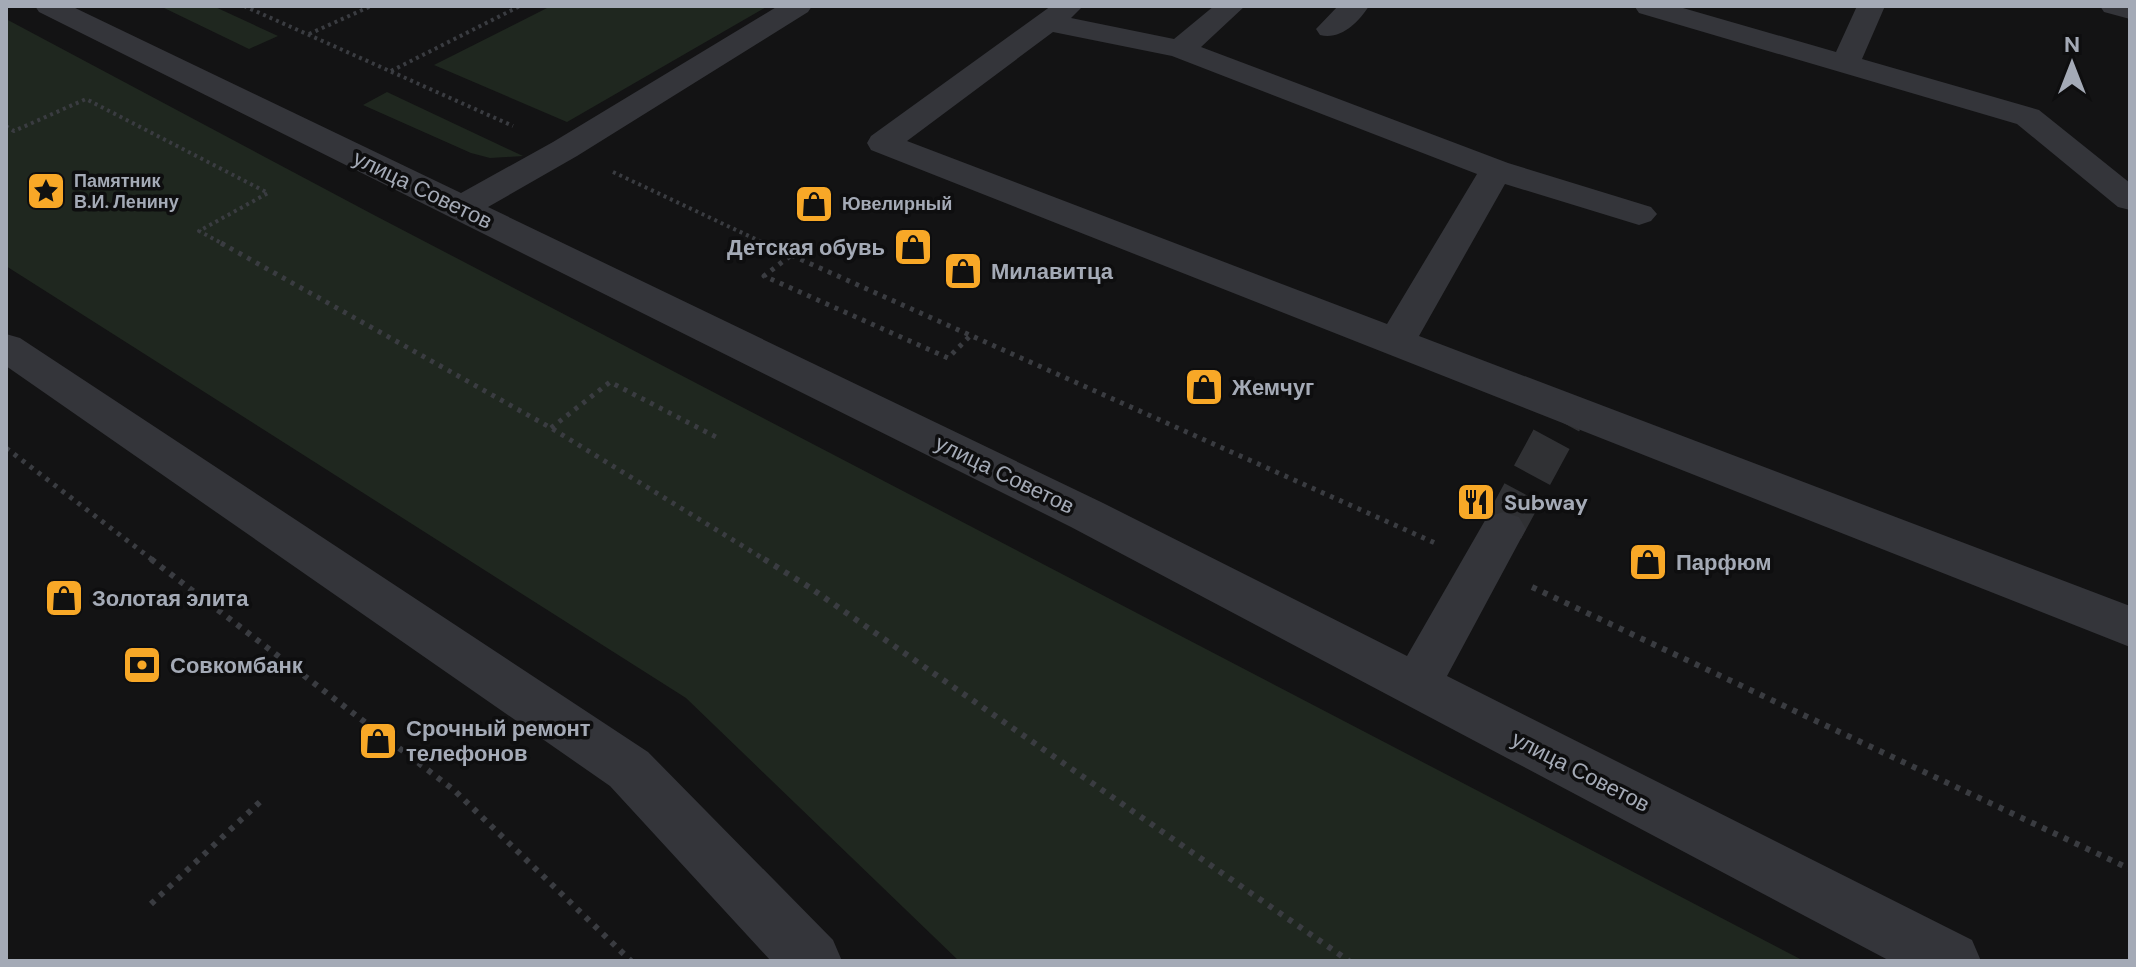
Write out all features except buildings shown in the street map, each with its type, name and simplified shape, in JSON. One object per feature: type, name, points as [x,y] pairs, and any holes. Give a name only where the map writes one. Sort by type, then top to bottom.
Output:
[{"type":"street","name":"улица Советов","points":[[49,6],[1087,515],[1951,961]]},
{"type":"street","points":[[460,208],[565,149],[798,6]]},
{"type":"street","points":[[1180,49],[1231,6]]},
{"type":"street","points":[[1330,29],[1355,6]]},
{"type":"street","points":[[1845,64],[1871,6]]},
{"type":"street","points":[[2114,6],[2130,11]]},
{"type":"street","points":[[1649,7],[2028,117],[2130,200]]},
{"type":"street","points":[[1639,214],[1496,170],[1180,49],[1058,14],[883,143],[1396,342],[1564,414],[2130,627]]},
{"type":"street","points":[[1396,342],[1496,170]]},
{"type":"street","points":[[6,347],[629,769],[812,961]]},
{"type":"street","points":[[1416,686],[1493,546]]},
{"type":"path","points":[[244,6],[565,149],[790,256],[970,336],[1493,546],[2130,869]]},
{"type":"path","points":[[308,35],[371,6]]},
{"type":"path","points":[[390,71],[520,6]]},
{"type":"path","points":[[6,126],[14,131],[86,99],[268,193],[199,231],[551,428],[809,587],[1349,961]]},
{"type":"path","points":[[790,256],[764,276],[948,358],[970,336]]},
{"type":"path","points":[[551,428],[610,382],[716,437]]},
{"type":"path","points":[[6,448],[454,790],[631,961]]},
{"type":"path","points":[[151,904],[262,800]]},
{"type":"shaded area","points":[[160,6],[213,6],[278,36],[249,49]]},
{"type":"shaded area","points":[[551,6],[768,6],[567,122],[434,65]]},
{"type":"shaded area","points":[[6,19],[372,214],[1804,961],[959,961],[686,698],[6,266]]},
{"type":"shaded area","points":[[387,92],[523,156],[490,158],[471,153],[363,105]]},
{"type":"tunnel","points":[[1503,529],[1562,420]]},
{"type":"place","name":"Памятник В.И. Ленину","points":[[46,191]]},
{"type":"place","name":"Ювелирный","points":[[814,204]]},
{"type":"place","name":"Детская обувь","points":[[913,247]]},
{"type":"place","name":"Милавитца","points":[[963,271]]},
{"type":"place","name":"Жемчуг","points":[[1204,387]]},
{"type":"place","name":"Subway","points":[[1476,502]]},
{"type":"place","name":"Парфюм","points":[[1648,562]]},
{"type":"place","name":"Золотая элита","points":[[64,598]]},
{"type":"place","name":"Совкомбанк","points":[[142,665]]},
{"type":"place","name":"Срочный ремонт телефонов","points":[[378,741]]}]
